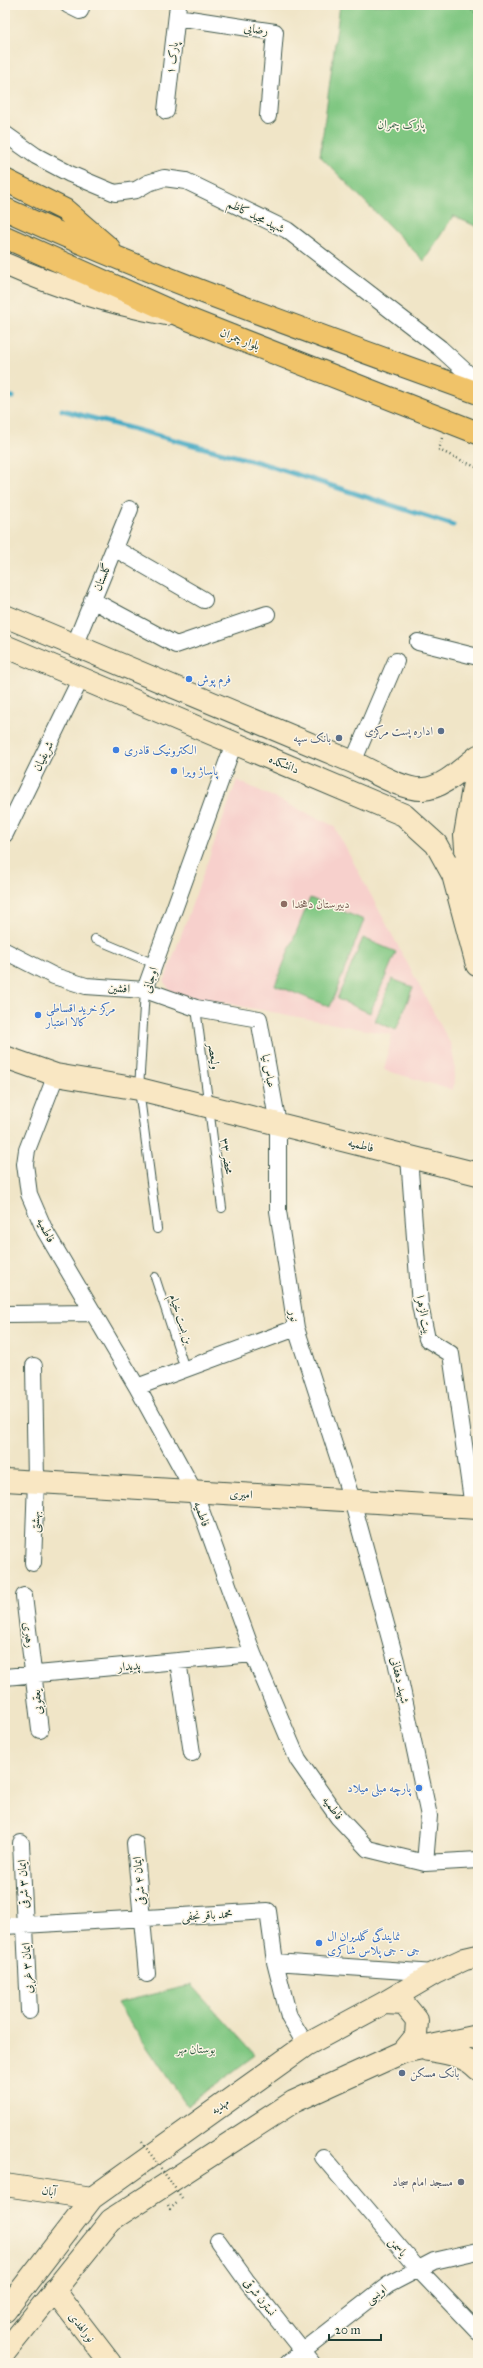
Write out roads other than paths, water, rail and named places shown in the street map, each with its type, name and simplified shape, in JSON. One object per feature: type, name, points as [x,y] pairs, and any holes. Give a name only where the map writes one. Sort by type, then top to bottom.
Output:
[{"type":"main road","points":[[5,180],[65,210],[122,260]]},
{"type":"main road","points":[[5,209],[122,260],[202,292],[478,393]]},
{"type":"main road","name":"بلوار چمران","points":[[5,237],[188,319],[478,433]]},
{"type":"main road","points":[[5,264],[35,277],[114,304],[188,319]]},
{"type":"main road","points":[[5,616],[353,762],[395,783],[423,789],[450,779],[478,756]]},
{"type":"main road","name":"دانشکده","points":[[5,646],[404,815],[436,844],[453,875],[478,969]]},
{"type":"main road","points":[[478,759],[465,836],[478,969]]},
{"type":"main road","name":"فاطمیه","points":[[5,1057],[56,1075],[139,1089],[478,1174]]},
{"type":"main road","name":"امیری","points":[[5,1480],[476,1508]]},
{"type":"main road","name":"مهدیه","points":[[5,2311],[92,2198],[306,2045],[384,2003],[434,1972],[474,1955]]},
{"type":"main road","points":[[384,2003],[404,2004],[416,2020],[416,2036],[411,2050]]},
{"type":"main road","points":[[5,2352],[111,2220],[293,2102],[411,2050],[478,2036]]},
{"type":"main road","points":[[411,2050],[452,2054],[470,2061],[478,2069]]},
{"type":"main road","name":"آبان","points":[[5,2185],[92,2198]]},
{"type":"main road","name":"نورالهدی","points":[[54,2290],[110,2363]]},
{"type":"street","name":"پارک ۱","points":[[166,111],[177,11]]},
{"type":"street","name":"رضایی","points":[[177,11],[275,32],[268,116]]},
{"type":"street","name":"شهید مجید کاظم","points":[[5,134],[42,160],[70,174],[115,193],[136,190],[148,183],[164,178],[186,181],[287,230],[440,348],[478,383]]},
{"type":"street","name":"گلستان","points":[[74,646],[130,509]]},
{"type":"street","points":[[114,548],[204,600]]},
{"type":"street","points":[[92,600],[176,645],[267,614]]},
{"type":"street","points":[[418,642],[478,657]]},
{"type":"street","points":[[353,762],[396,661]]},
{"type":"street","name":"شریفیان","points":[[5,834],[81,678]]},
{"type":"street","name":"اوجانی","points":[[145,990],[234,743]]},
{"type":"street","name":"افشین","points":[[5,951],[54,976],[86,986],[145,990],[196,1008],[259,1019]]},
{"type":"street","name":"عباس نیا","points":[[259,1019],[278,1124]]},
{"type":"street","name":"فاطمیه","points":[[56,1075],[27,1150],[25,1164],[29,1194],[45,1231],[137,1387],[194,1491],[254,1654],[298,1760],[338,1817],[368,1849],[425,1863],[478,1860]]},
{"type":"street","name":"نور","points":[[278,1124],[278,1211],[296,1328],[352,1500]]},
{"type":"street","name":"بیت الزهرا","points":[[409,1157],[420,1306],[427,1339],[451,1354],[476,1508]]},
{"type":"street","points":[[5,1314],[94,1313]]},
{"type":"street","points":[[137,1387],[296,1328]]},
{"type":"street","name":"بهشتی","points":[[33,1563],[36,1481],[34,1366]]},
{"type":"street","name":"شهید دهقانی","points":[[352,1500],[396,1661],[429,1816],[425,1863]]},
{"type":"street","name":"رهبری","points":[[24,1596],[34,1675]]},
{"type":"street","name":"پدیدار","points":[[5,1678],[254,1654]]},
{"type":"street","points":[[178,1661],[192,1754]]},
{"type":"street","name":"یعقوبی","points":[[34,1675],[40,1730]]},
{"type":"street","name":"ایمان ۳ شرقی","points":[[21,1843],[25,1925]]},
{"type":"street","name":"ایمان ۴ شرقی","points":[[135,1843],[147,1974]]},
{"type":"street","name":"محمد باقر نجفی","points":[[5,1926],[268,1911],[275,1962],[289,2017],[306,2045]]},
{"type":"street","name":"ایمان ۳ غربی","points":[[25,1925],[29,2011]]},
{"type":"street","points":[[275,1962],[434,1972]]},
{"type":"street","name":"یاسمن","points":[[323,2158],[418,2270],[478,2332]]},
{"type":"street","name":"نسترن شرقی","points":[[218,2241],[307,2358]]},
{"type":"street","name":"اویسی","points":[[288,2363],[307,2358],[388,2284],[434,2261],[478,2251]]},
{"type":"lane","points":[[95,939],[155,964]]},
{"type":"lane","name":"اوجانی","points":[[145,990],[139,1089],[157,1229]]},
{"type":"lane","name":"ولیعصر","points":[[196,1008],[208,1107]]},
{"type":"lane","name":"محضر ۳۳","points":[[208,1107],[222,1208]]},
{"type":"lane","name":"بن بست خیام","points":[[155,1277],[185,1369]]},
{"type":"waterway","points":[[5,396],[13,397]]},
{"type":"waterway","points":[[62,410],[261,463],[453,525]]},
{"type":"place","name":"فرم پوش","points":[[189,679]]},
{"type":"place","name":"اداره پست مرکزی","points":[[441,731]]},
{"type":"place","name":"بانک سپه","points":[[339,738]]},
{"type":"place","name":"الکترونیک قادری","points":[[116,750]]},
{"type":"place","name":"پاساژ ویرا","points":[[174,771]]},
{"type":"place","name":"دبیرستان دهخدا","points":[[284,904]]},
{"type":"place","name":"مرکز خرید اقساطی کالا اعتبار","points":[[38,1015]]},
{"type":"place","name":"پارچه مبلی میلاد","points":[[419,1788]]},
{"type":"place","name":"نمایندگی گلدیران ال جی - جی پلاس شاکری","points":[[319,1943]]},
{"type":"place","name":"بانک مسکن","points":[[402,2073]]},
{"type":"place","name":"مسجد امام سجاد","points":[[461,2182]]},
{"type":"park label","name":"پارک چمران","points":[[401,124]]},
{"type":"park label","name":"بوستان مهر","points":[[196,2049]]}]
